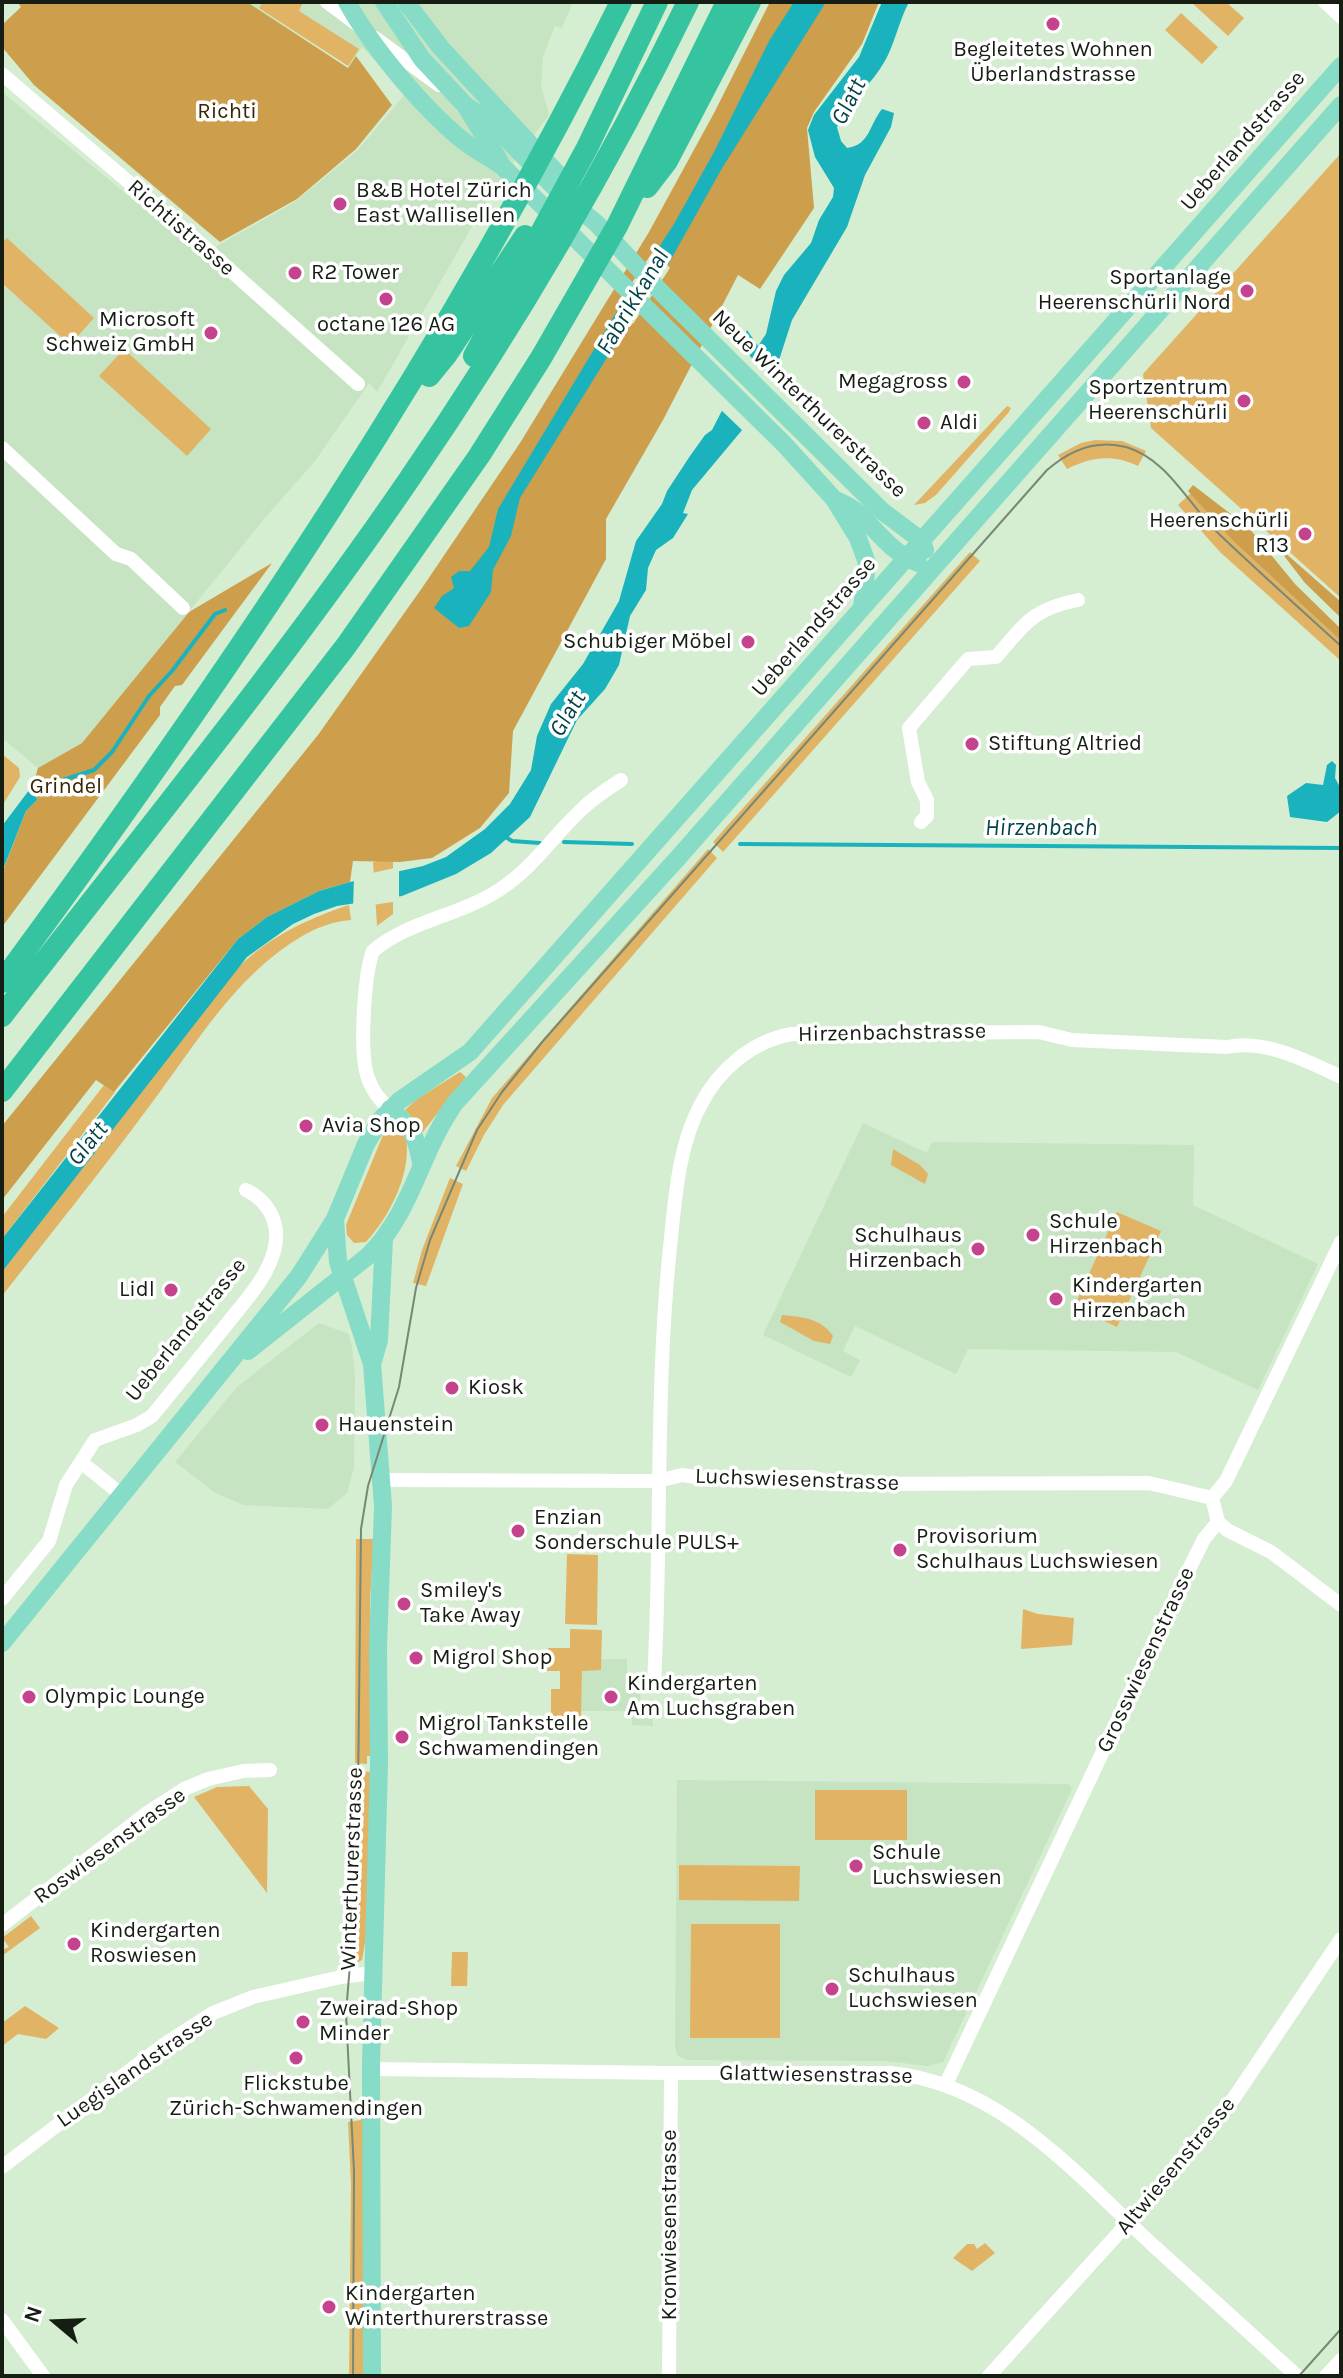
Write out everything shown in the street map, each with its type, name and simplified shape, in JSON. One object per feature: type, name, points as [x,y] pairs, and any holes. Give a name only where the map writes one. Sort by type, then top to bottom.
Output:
[{"type":"highway","points":[[2,982],[180,737],[377,438],[501,229],[621,2]]},
{"type":"highway","points":[[377,438],[447,354],[509,261],[650,2]]},
{"type":"highway","points":[[408,481],[446,403],[554,211],[657,2]]},
{"type":"highway","points":[[2,1016],[297,634],[408,481],[497,346],[567,230],[632,113],[688,2]]},
{"type":"highway","points":[[2,1091],[391,583],[479,456],[527,380],[727,2]]},
{"type":"highway","points":[[607,224],[667,161],[750,2]]},
{"type":"main road","name":"Neue Winterthurerstrasse","points":[[347,2],[380,52],[434,112],[461,139],[502,166],[784,444],[834,499],[858,538],[867,563],[862,608]]},
{"type":"main road","name":"Neue Winterthurerstrasse","points":[[384,2],[422,59],[465,105],[502,166]]},
{"type":"main road","name":"Neue Winterthurerstrasse","points":[[406,2],[441,48],[607,224],[660,291],[882,511],[922,541]]},
{"type":"main road","name":"Ueberlandstrasse","points":[[2,1643],[227,1368],[335,1227],[366,1144],[390,1109],[470,1052],[1341,66]]},
{"type":"main road","name":"Neue Winterthurerstrasse","points":[[465,105],[488,120],[562,195],[607,224]]},
{"type":"main road","points":[[335,1227],[349,1248],[359,1249],[384,1239],[404,1206],[437,1130],[455,1103],[677,859],[1341,105]]},
{"type":"main road","name":"Neue Winterthurerstrasse","points":[[834,499],[854,509],[907,559],[932,568]]},
{"type":"main road","points":[[922,541],[932,568]]},
{"type":"main road","points":[[390,1109],[411,1127],[417,1138],[421,1163]]},
{"type":"main road","points":[[335,1227],[338,1262],[343,1275]]},
{"type":"main road","name":"Ueberlandstrasse","points":[[227,1368],[384,1239]]},
{"type":"main road","name":"Winterthurerstrasse","points":[[372,1364],[379,1340],[384,1239]]},
{"type":"main road","name":"Winterthurerstrasse","points":[[343,1275],[372,1364],[383,1518],[372,1973],[372,2376]]},
{"type":"street","points":[[327,2],[425,75],[487,111]]},
{"type":"street","points":[[1325,2],[1341,17]]},
{"type":"street","name":"Richtistrasse","points":[[2,74],[193,237],[358,384]]},
{"type":"street","points":[[2,448],[116,554],[131,559],[183,608]]},
{"type":"street","points":[[921,822],[927,816],[927,800],[918,782],[909,728],[968,659],[996,657],[1030,617],[1054,605],[1078,600]]},
{"type":"street","points":[[390,1109],[371,1088],[365,1065],[366,977],[373,951],[397,935],[458,912],[497,891],[532,865],[593,799],[621,780]]},
{"type":"street","name":"Hirzenbachstrasse","points":[[654,1683],[662,1338],[673,1218],[689,1130],[712,1085],[738,1059],[768,1039],[807,1032],[1039,1032],[1072,1040],[1227,1047],[1241,1044],[1293,1056],[1341,1077]]},
{"type":"street","name":"Ueberlandstrasse","points":[[2,1599],[49,1541],[66,1485],[95,1440],[137,1425],[152,1416],[257,1286],[275,1249],[276,1229],[273,1214],[246,1190]]},
{"type":"street","points":[[1341,1242],[1226,1481],[1212,1498],[1213,1526],[1271,1552],[1341,1605]]},
{"type":"street","points":[[81,1462],[123,1496]]},
{"type":"street","name":"Luchswiesenstrasse","points":[[381,1480],[658,1481],[682,1475],[702,1478],[812,1477],[835,1484],[1149,1483],[1212,1498]]},
{"type":"street","name":"Grosswiesenstrasse","points":[[946,2084],[1151,1650],[1213,1526]]},
{"type":"street","name":"Roswiesenstrasse","points":[[2,1925],[147,1813],[184,1789],[208,1779],[243,1771],[270,1770]]},
{"type":"street","name":"Altwiesenstrasse","points":[[989,2376],[1128,2222],[1234,2098],[1341,1939]]},
{"type":"street","name":"Luegislandstrasse","points":[[2,2167],[162,2046],[213,2013],[253,1997],[372,1973]]},
{"type":"street","name":"Glattwiesenstrasse","points":[[371,2069],[890,2073],[913,2075],[946,2084],[1016,2122],[1297,2376]]},
{"type":"street","name":"Kronwiesenstrasse","points":[[669,2376],[671,2073]]},
{"type":"street","points":[[2,2320],[43,2376]]},
{"type":"street","points":[[1326,2376],[1341,2360]]},
{"type":"shaded area","points":[[247,2],[573,2],[562,28],[555,26],[543,56],[541,85],[549,115],[493,190],[377,392],[369,383],[315,461],[82,743],[38,768],[2,738],[2,92],[201,255],[295,202],[358,150],[406,93],[362,47],[349,66]]},
{"type":"shaded area","points":[[263,2],[303,2],[299,11],[359,49],[348,66],[259,8]]},
{"type":"shaded area","points":[[1191,2],[1226,2],[1244,18],[1228,36]]},
{"type":"shaded area","points":[[1181,13],[1218,47],[1202,64],[1165,30]]},
{"type":"shaded area","name":"Sportzentrum Heerenschürli","points":[[1341,153],[1341,598],[1151,428],[1143,374]]},
{"type":"shaded area","points":[[7,238],[94,318],[70,345],[2,283],[2,243]]},
{"type":"shaded area","points":[[124,349],[211,429],[187,456],[99,376]]},
{"type":"shaded area","points":[[1007,406],[1011,408],[1009,412],[936,495],[925,503],[914,505]]},
{"type":"shaded area","points":[[1122,441],[1146,451],[1138,466],[1102,458],[1067,469],[1058,455],[1081,443]]},
{"type":"shaded area","points":[[1191,493],[1233,541],[1341,641],[1341,661],[1220,552],[1178,505]]},
{"type":"shaded area","points":[[970,552],[980,561],[723,852],[713,842]]},
{"type":"shaded area","points":[[2,754],[19,768],[20,777],[2,806]]},
{"type":"shaded area","points":[[708,849],[717,858],[503,1105],[466,1171],[456,1166],[492,1098]]},
{"type":"shaded area","points":[[393,861],[393,914],[377,926],[373,862]]},
{"type":"shaded area","points":[[349,905],[351,920],[324,926],[297,939],[273,956],[238,989],[2,1296],[2,1272],[231,975],[257,951],[286,932]]},
{"type":"shaded area","points":[[460,1072],[466,1077],[422,1133],[405,1110]]},
{"type":"shaded area","points":[[104,1085],[115,1092],[2,1239],[2,1217]]},
{"type":"shaded area","name":"Schule Hirzenbach","points":[[863,1123],[927,1153],[932,1142],[1194,1145],[1193,1205],[1318,1264],[1258,1390],[1176,1352],[968,1349],[956,1374],[855,1326],[843,1351],[860,1360],[851,1377],[763,1335]]},
{"type":"shaded area","points":[[392,1128],[405,1132],[407,1146],[403,1176],[384,1219],[366,1242],[354,1243],[347,1235],[346,1225],[383,1135]]},
{"type":"shaded area","points":[[893,1149],[920,1165],[928,1174],[925,1184],[891,1165]]},
{"type":"shaded area","points":[[450,1178],[463,1184],[426,1286],[413,1283],[422,1250]]},
{"type":"shaded area","points":[[1117,1212],[1161,1231],[1117,1327],[1074,1307]]},
{"type":"shaded area","points":[[782,1315],[823,1325],[833,1336],[830,1344],[814,1341],[780,1322]]},
{"type":"shaded area","points":[[319,1323],[349,1334],[352,1347],[355,1378],[354,1468],[347,1493],[328,1509],[243,1505],[214,1492],[175,1462],[237,1387]]},
{"type":"shaded area","points":[[356,1539],[374,1539],[370,1600],[371,1756],[367,1756],[367,1764],[355,1763]]},
{"type":"shaded area","points":[[567,1554],[598,1555],[597,1625],[565,1624]]},
{"type":"shaded area","points":[[1023,1609],[1074,1618],[1072,1645],[1021,1649]]},
{"type":"shaded area","points":[[570,1629],[602,1630],[601,1670],[582,1671],[581,1719],[551,1719],[551,1689],[560,1689],[560,1671],[547,1671],[548,1648],[570,1648]]},
{"type":"shaded area","name":"Kindergarten Am Luchsgraben","points":[[601,1659],[627,1659],[627,1691],[640,1692],[641,1703],[652,1703],[653,1726],[632,1725],[632,1711],[581,1711],[582,1670],[601,1670]]},
{"type":"shaded area","points":[[354,1771],[371,1772],[366,1938],[362,1960],[346,1968],[353,1905]]},
{"type":"shaded area","name":"Schule Luchswiesen","points":[[677,1780],[1069,1784],[1072,1789],[943,2062],[928,2066],[885,2061],[688,2060],[678,2056],[675,2047]]},
{"type":"shaded area","points":[[249,1786],[268,1809],[267,1893],[194,1797],[217,1787]]},
{"type":"shaded area","points":[[815,1790],[907,1790],[907,1840],[815,1840]]},
{"type":"shaded area","points":[[679,1865],[800,1866],[799,1901],[679,1900]]},
{"type":"shaded area","points":[[31,1916],[40,1928],[2,1956],[2,1950],[9,1947],[2,1938]]},
{"type":"shaded area","points":[[691,1924],[780,1924],[780,2038],[690,2038]]},
{"type":"shaded area","points":[[452,1952],[468,1952],[467,1986],[451,1986]]},
{"type":"shaded area","points":[[25,2006],[59,2028],[46,2039],[18,2034],[2,2046],[2,2023]]},
{"type":"shaded area","points":[[361,2111],[365,2111],[363,2376],[349,2376],[351,2184],[348,2122],[361,2120]]},
{"type":"shaded area","points":[[985,2243],[995,2253],[972,2271],[953,2258],[967,2244],[974,2244],[977,2249]]},
{"type":"green space","name":"Richti","points":[[17,2],[247,2],[348,68],[356,56],[392,105],[356,149],[297,199],[220,242],[34,85],[2,47],[2,25],[21,7]]},
{"type":"green space","points":[[770,2],[879,2],[862,44],[814,112],[807,128],[814,208],[760,289],[738,275],[663,420],[606,519],[606,559],[513,731],[509,793],[480,828],[432,858],[400,862],[353,861],[350,882],[319,891],[267,917],[238,939],[114,1092],[96,1080],[2,1200],[2,1126],[318,735],[422,588],[520,443],[649,232]]},
{"type":"green space","points":[[1193,485],[1249,528],[1295,584],[1341,629],[1341,641],[1233,541],[1188,491]]},
{"type":"green space","points":[[1275,544],[1341,602],[1341,618],[1305,583]]},
{"type":"green space","name":"Grindel","points":[[272,563],[182,685],[175,686],[160,707],[160,715],[2,927],[2,873],[26,811],[37,800],[33,785],[38,768],[82,743],[189,612]]},
{"type":"water","name":"Fabrikkanal","points":[[794,2],[826,2],[721,170],[669,263],[520,498],[511,536],[493,570],[491,592],[469,626],[459,628],[434,608],[442,596],[454,588],[451,577],[459,571],[470,571],[489,547],[498,509],[614,316],[674,224],[769,41]]},
{"type":"water","name":"Glatt","points":[[882,2],[909,2],[883,65],[837,127],[841,141],[847,148],[865,139],[882,109],[894,113],[891,127],[865,175],[847,227],[792,320],[770,388],[758,411],[692,490],[683,513],[688,514],[673,538],[656,550],[648,568],[646,590],[630,616],[619,665],[605,689],[577,720],[530,817],[491,853],[456,874],[402,896],[337,906],[314,914],[293,924],[247,957],[2,1272],[2,1239],[238,939],[267,917],[319,891],[423,866],[446,857],[485,829],[510,804],[531,770],[537,736],[551,704],[583,664],[619,601],[636,541],[690,456],[712,430],[750,356],[744,337],[747,330],[758,346],[766,334],[776,291],[784,275],[811,243],[819,220],[833,197],[834,188],[815,157],[808,130],[814,115],[859,57]]},
{"type":"water","points":[[1332,761],[1336,765],[1335,778],[1341,789],[1341,811],[1327,822],[1290,817],[1287,796],[1306,783],[1323,785],[1327,765]]},
{"type":"water","points":[[33,785],[37,800],[26,811],[2,872],[2,826]]},
{"type":"pier","points":[[654,250],[670,268],[633,324],[615,308]]},
{"type":"pier","points":[[743,349],[776,383],[761,413],[744,432],[719,408],[745,356]]},
{"type":"pier","points":[[399,867],[399,901],[353,908],[354,877]]},
{"type":"waterway","name":"Fabrikkanal","points":[[31,795],[47,785],[94,770],[112,752],[149,696],[215,614],[225,610]]},
{"type":"waterway","name":"Hirzenbach","points":[[504,836],[512,841],[540,843]]},
{"type":"waterway","name":"Hirzenbach","points":[[564,842],[632,844]]},
{"type":"waterway","name":"Hirzenbach","points":[[740,844],[1341,848]]},
{"type":"tram line","points":[[353,2376],[354,2171],[346,2013],[357,1879],[361,1529],[368,1486],[399,1387],[416,1288],[430,1240],[477,1130],[502,1092],[543,1041],[1047,470],[1065,457],[1084,448],[1104,444],[1141,453],[1166,472],[1219,534],[1341,646]]},
{"type":"tram line","points":[[1299,2376],[1341,2329]]},
{"type":"place","name":"Begleitetes Wohnen Überlandstrasse","points":[[1053,24]]},
{"type":"place","name":"B&B Hotel Zürich East Wallisellen","points":[[340,204]]},
{"type":"place","name":"R2 Tower","points":[[295,273]]},
{"type":"place","name":"Sportanlage Heerenschürli Nord","points":[[1247,291]]},
{"type":"place","name":"octane 126 AG","points":[[386,299]]},
{"type":"place","name":"Microsoft Schweiz GmbH","points":[[211,333]]},
{"type":"place","name":"Megagross","points":[[964,382]]},
{"type":"place","name":"Sportzentrum Heerenschürli","points":[[1244,401]]},
{"type":"place","name":"Aldi","points":[[924,423]]},
{"type":"place","name":"Heerenschürli R13","points":[[1305,534]]},
{"type":"place","name":"Schubiger Möbel","points":[[748,642]]},
{"type":"place","name":"Stiftung Altried","points":[[972,744]]},
{"type":"place","name":"Avia Shop","points":[[306,1126]]},
{"type":"place","name":"Schule Hirzenbach","points":[[1033,1235]]},
{"type":"place","name":"Schulhaus Hirzenbach","points":[[978,1249]]},
{"type":"place","name":"Lidl","points":[[171,1290]]},
{"type":"place","name":"Kindergarten Hirzenbach","points":[[1056,1299]]},
{"type":"place","name":"Kiosk","points":[[452,1388]]},
{"type":"place","name":"Hauenstein","points":[[322,1425]]},
{"type":"place","name":"Enzian Sonderschule PULS+","points":[[518,1531]]},
{"type":"place","name":"Provisorium Schulhaus Luchswiesen","points":[[900,1550]]},
{"type":"place","name":"Smiley's Take Away","points":[[404,1604]]},
{"type":"place","name":"Migrol Shop","points":[[416,1658]]},
{"type":"place","name":"Olympic Lounge","points":[[29,1697]]},
{"type":"place","name":"Kindergarten Am Luchsgraben","points":[[611,1697]]},
{"type":"place","name":"Migrol Tankstelle Schwamendingen","points":[[402,1737]]},
{"type":"place","name":"Schule Luchswiesen","points":[[856,1866]]},
{"type":"place","name":"Kindergarten Roswiesen","points":[[74,1944]]},
{"type":"place","name":"Schulhaus Luchswiesen","points":[[832,1989]]},
{"type":"place","name":"Zweirad-Shop Minder","points":[[303,2022]]},
{"type":"place","name":"Flickstube Zürich-Schwamendingen","points":[[296,2058]]},
{"type":"place","name":"Kindergarten Winterthurerstrasse","points":[[329,2307]]}]
